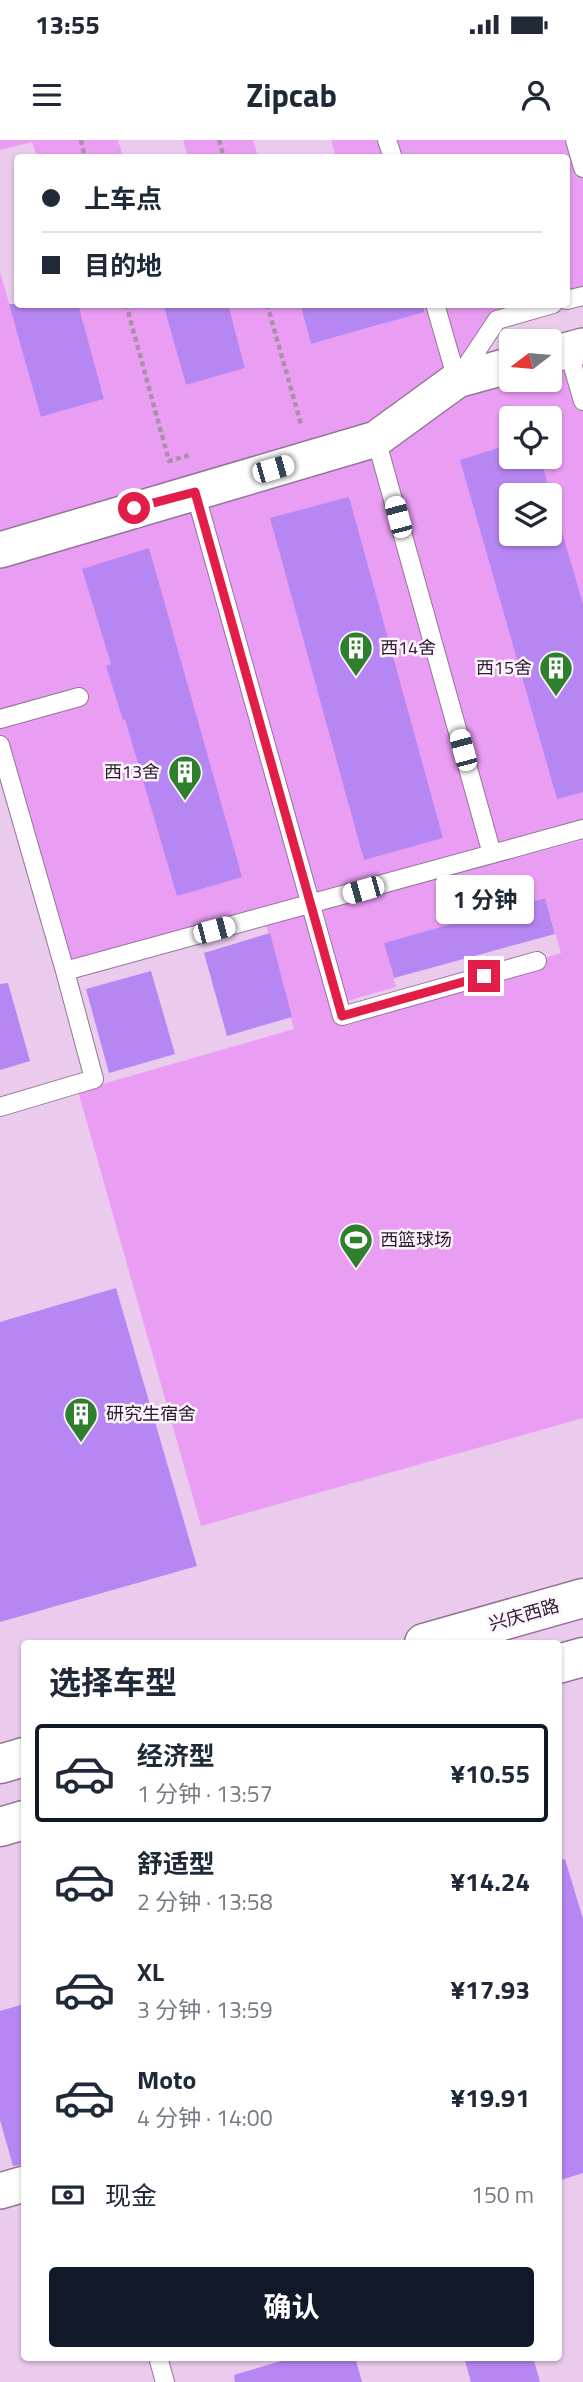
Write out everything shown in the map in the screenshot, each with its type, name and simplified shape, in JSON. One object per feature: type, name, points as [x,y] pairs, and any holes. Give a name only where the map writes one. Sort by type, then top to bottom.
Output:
[{"type":"main road","name":"兴庆西路","points":[[435,1640],[583,1598]]},
{"type":"main road","points":[[562,1663],[583,1657]]},
{"type":"main road","points":[[0,1764],[21,1758]]},
{"type":"main road","points":[[0,1827],[21,1821]]},
{"type":"street","points":[[0,550],[376,439],[457,380],[499,369]]},
{"type":"street","points":[[0,2191],[21,2185]]},
{"type":"lane","points":[[575,140],[583,168]]},
{"type":"lane","points":[[436,308],[457,380]]},
{"type":"lane","points":[[457,380],[497,320],[538,308]]},
{"type":"lane","points":[[567,350],[583,401]]},
{"type":"lane","points":[[376,439],[492,854]]},
{"type":"lane","points":[[195,492],[342,1016],[537,961]]},
{"type":"lane","points":[[0,719],[79,696]]},
{"type":"lane","points":[[0,745],[94,1079],[0,1107]]},
{"type":"lane","points":[[65,971],[583,829]]},
{"type":"lane","points":[[159,2361],[165,2382]]},
{"type":"path","points":[[127,308],[169,461],[195,454]]},
{"type":"path","points":[[268,308],[301,424]]},
{"type":"path","points":[[288,428],[314,421]]},
{"type":"shaded area","points":[[0,140],[118,140],[122,154],[36,154],[32,142],[0,150]]},
{"type":"shaded area","points":[[183,140],[253,140],[257,154],[187,154]]},
{"type":"shaded area","points":[[331,140],[583,140],[583,296],[570,300],[570,154],[335,154]]},
{"type":"shaded area","points":[[0,272],[42,417],[104,399],[79,308],[164,308],[186,385],[245,368],[229,308],[301,308],[311,344],[383,324],[378,308],[542,308],[497,320],[458,379],[499,379],[499,392],[562,392],[562,352],[568,350],[583,401],[583,829],[302,906],[334,1020],[561,953],[545,898],[385,943],[396,987],[347,1001],[323,909],[583,840],[583,1418],[201,1526],[78,1091],[294,1029],[264,917],[65,971],[0,745]]},
{"type":"building","points":[[9,304],[14,304],[14,308],[79,308],[104,399],[41,417]]},
{"type":"building","points":[[164,308],[229,308],[245,368],[186,385]]},
{"type":"building","points":[[301,308],[424,308],[424,312],[311,344]]},
{"type":"building","name":"西15舍","points":[[499,448],[499,469],[544,469],[548,483],[499,483],[499,546],[562,546],[562,532],[583,604],[583,792],[557,799],[460,460]]},
{"type":"building","name":"西14舍","points":[[349,497],[443,838],[364,860],[270,518]]},
{"type":"building","points":[[149,548],[242,877],[177,896],[125,719],[123,720],[106,666],[111,664],[82,569]]},
{"type":"building","points":[[545,898],[555,934],[394,978],[384,943]]},
{"type":"building","points":[[270,933],[292,1017],[227,1036],[204,953]]},
{"type":"building","points":[[151,971],[175,1054],[109,1073],[86,989]]},
{"type":"building","points":[[8,983],[30,1061],[0,1070],[0,984]]},
{"type":"building","name":"研究生宿舍","points":[[116,1288],[197,1566],[0,1622],[0,1322]]},
{"type":"building","points":[[562,1859],[565,1859],[583,1919],[583,2173],[562,2180]]},
{"type":"building","points":[[21,2005],[21,2165],[13,2166],[0,2120],[0,2011]]},
{"type":"building","points":[[281,2361],[356,2361],[362,2382],[235,2382],[234,2375]]},
{"type":"building","points":[[465,2361],[534,2361],[540,2382],[471,2382]]},
{"type":"place","name":"西14舍","points":[[356,678]]},
{"type":"place","name":"西15舍","points":[[556,698]]},
{"type":"place","name":"西13舍","points":[[185,802]]},
{"type":"place","name":"西篮球场","points":[[356,1270]]},
{"type":"place","name":"研究生宿舍","points":[[81,1444]]},
{"type":"route","points":[[134,508],[195,492],[342,1016],[484,976]]}]
